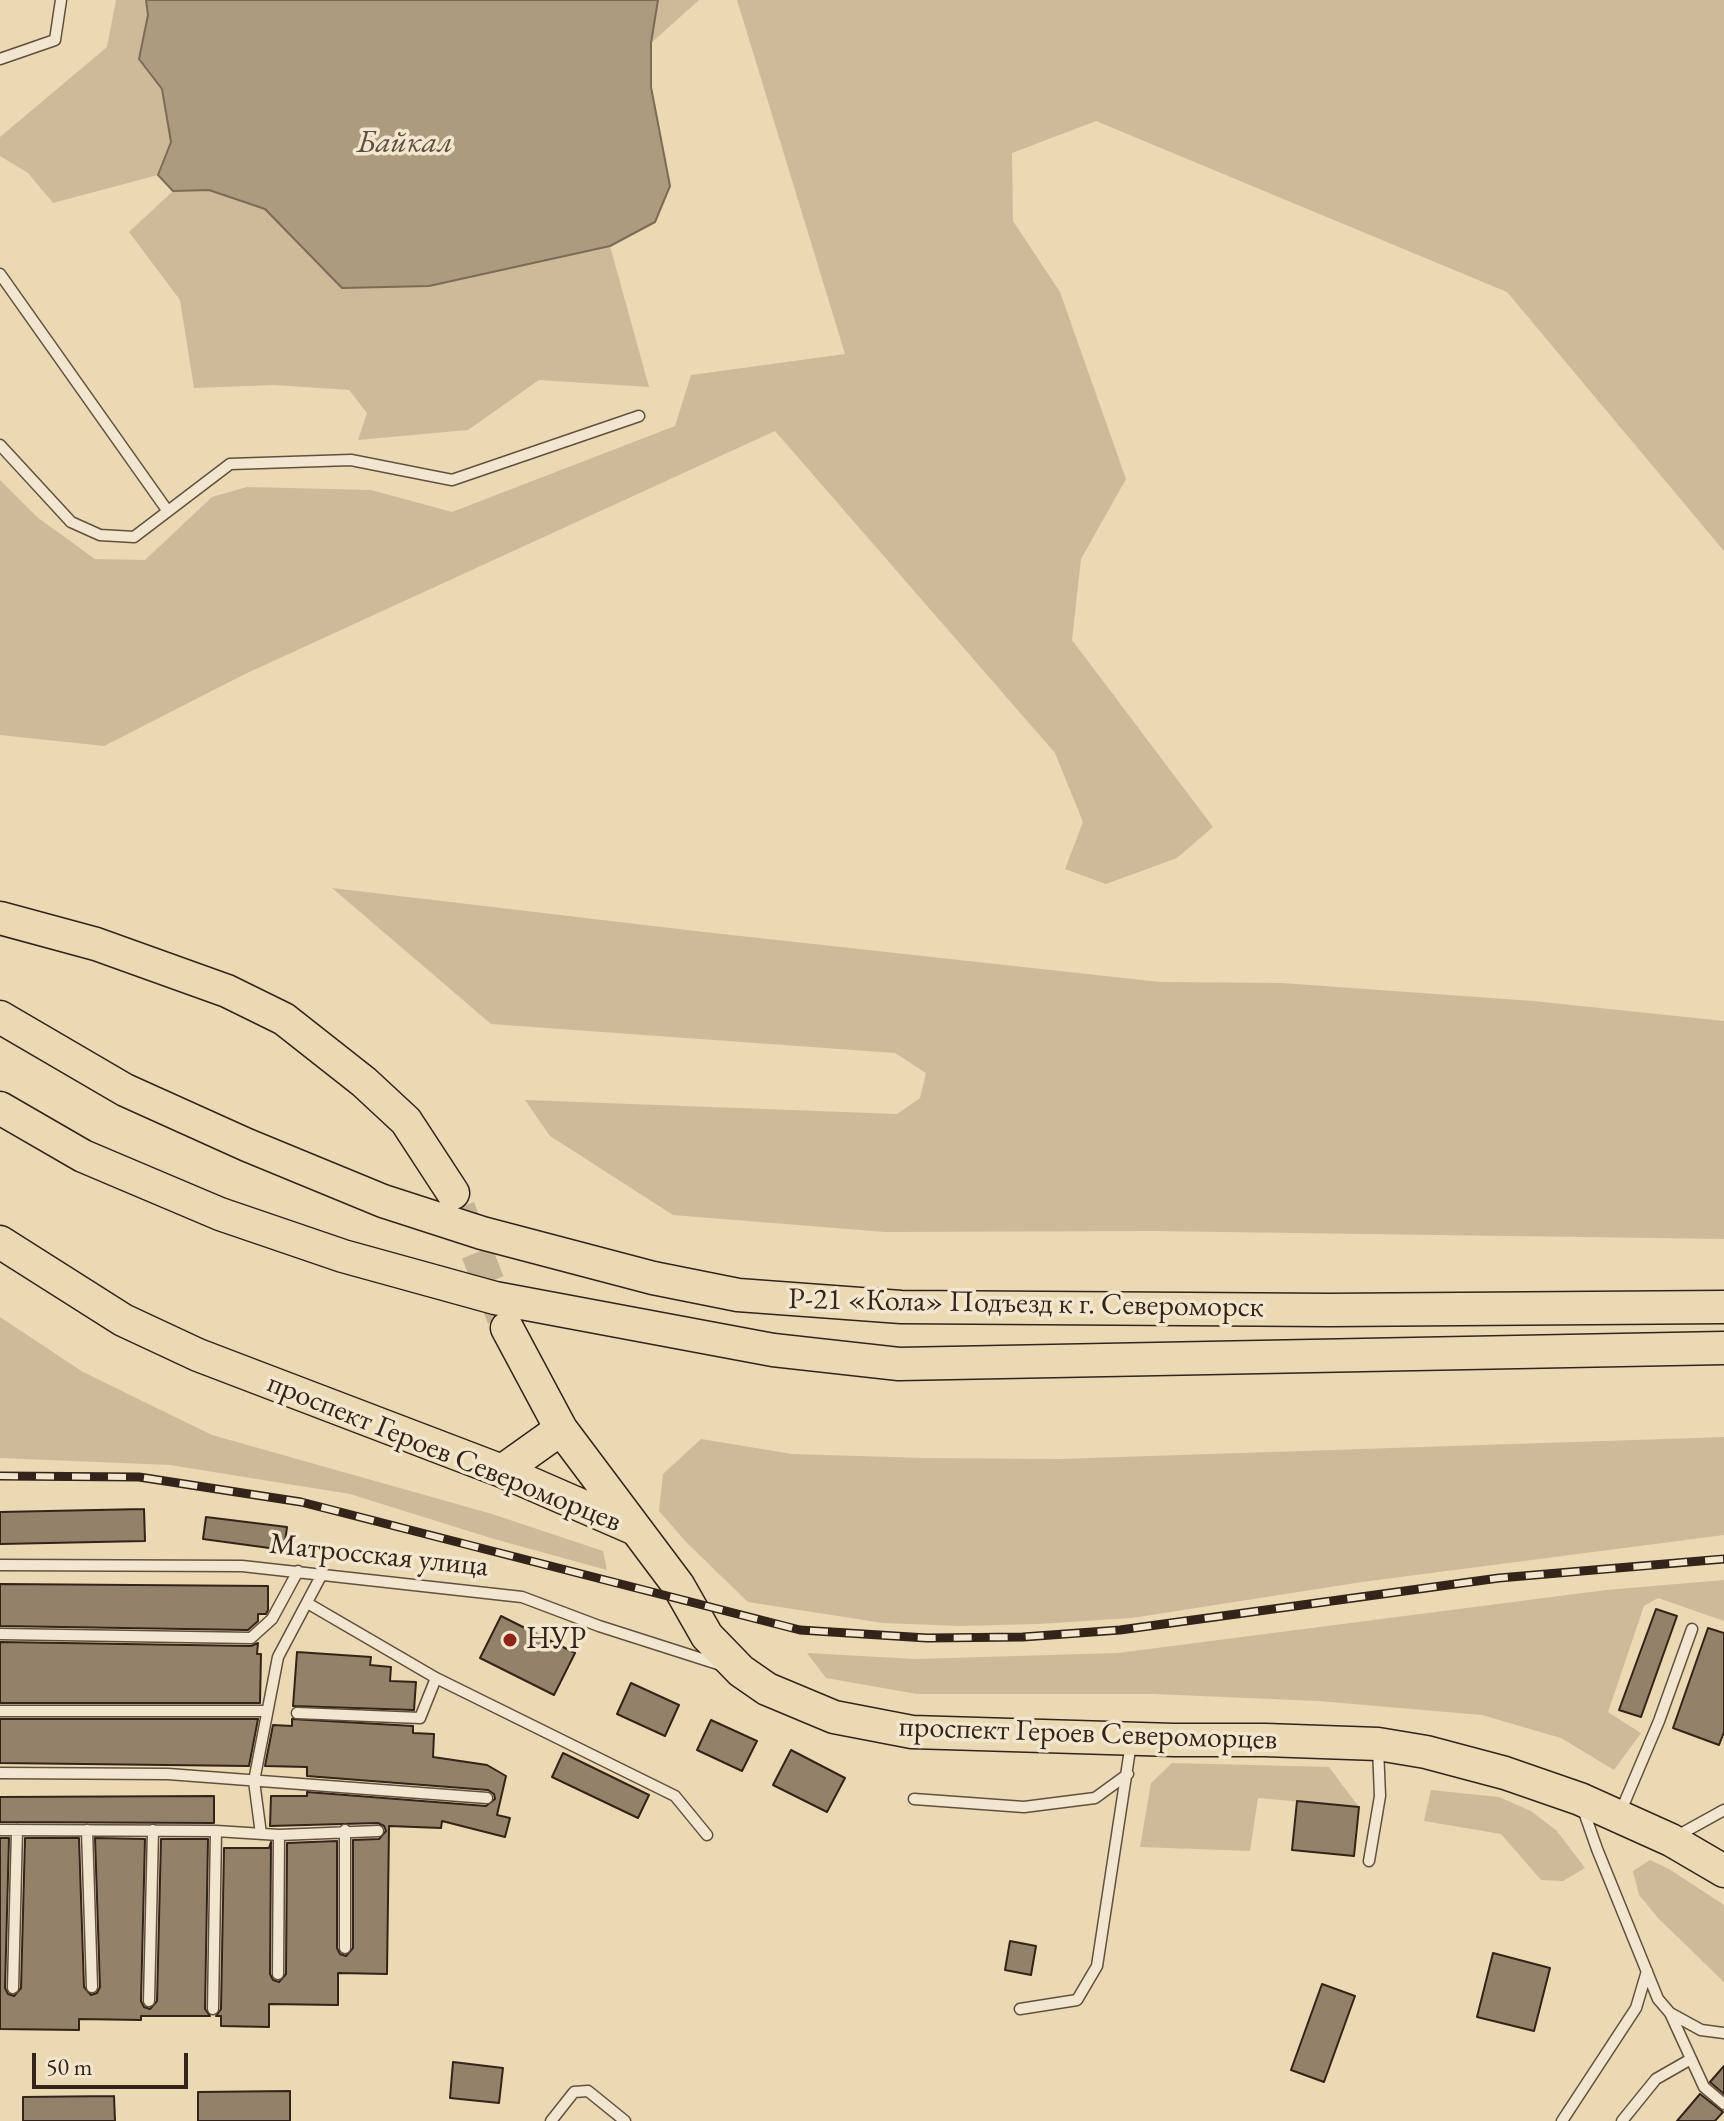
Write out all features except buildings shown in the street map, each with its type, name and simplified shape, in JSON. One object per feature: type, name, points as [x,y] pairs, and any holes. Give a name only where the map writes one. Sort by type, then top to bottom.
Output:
[{"type":"main road","points":[[0,918],[96,944],[227,991],[284,1019],[364,1082],[406,1121],[453,1193]]},
{"type":"main road","name":"Р-21 «Кола» Подъезд к г. Североморск","points":[[0,1017],[125,1090],[383,1201],[482,1233],[653,1278],[738,1295],[917,1307],[1329,1310],[1724,1307]]},
{"type":"main road","name":"Р-21 «Кола» Подъезд к г. Североморск","points":[[0,1108],[83,1156],[220,1214],[343,1256],[495,1298],[773,1350],[899,1364],[1724,1348]]},
{"type":"main road","name":"проспект Героев Североморцев","points":[[0,1242],[123,1320],[198,1355],[502,1471],[635,1529],[678,1585],[707,1636],[741,1671],[767,1689],[834,1717],[912,1732],[1378,1744],[1426,1752],[1505,1773],[1580,1799],[1671,1840],[1724,1871]]},
{"type":"main road","points":[[507,1328],[561,1429],[635,1529]]},
{"type":"main road","points":[[502,1471],[561,1429]]},
{"type":"lane","points":[[0,59],[55,40],[61,0]]},
{"type":"lane","points":[[0,274],[167,510]]},
{"type":"lane","points":[[0,445],[71,522],[100,535],[134,537],[230,464],[351,460],[452,480],[639,416]]},
{"type":"lane","name":"Матросская улица","points":[[0,1565],[242,1566],[522,1597],[599,1626],[741,1671]]},
{"type":"lane","points":[[0,1634],[251,1638],[272,1619],[298,1571]]},
{"type":"lane","points":[[261,1834],[254,1781],[278,1657],[309,1604],[322,1574]]},
{"type":"lane","points":[[309,1604],[436,1678],[675,1796],[707,1835]]},
{"type":"lane","points":[[1619,1817],[1659,1721],[1692,1629]]},
{"type":"lane","points":[[297,1713],[420,1718],[436,1678]]},
{"type":"lane","points":[[0,1711],[267,1711]]},
{"type":"lane","points":[[1020,2009],[1077,2000],[1097,1966],[1131,1739]]},
{"type":"lane","points":[[1369,1861],[1380,1796],[1378,1744]]},
{"type":"lane","points":[[0,1773],[168,1774],[487,1798]]},
{"type":"lane","points":[[914,1799],[1024,1807],[1095,1798],[1128,1774]]},
{"type":"lane","points":[[1580,1799],[1658,1999],[1670,2013],[1704,2087],[1724,2104]]},
{"type":"lane","points":[[1671,1840],[1724,1810]]},
{"type":"lane","points":[[0,1830],[216,1831],[279,1835],[378,1831]]},
{"type":"lane","points":[[13,1988],[17,1830]]},
{"type":"lane","points":[[87,1830],[92,1987]]},
{"type":"lane","points":[[149,2001],[153,1830]]},
{"type":"lane","points":[[345,1830],[345,1948]]},
{"type":"lane","points":[[213,2009],[216,1831]]},
{"type":"lane","points":[[278,1974],[279,1835]]},
{"type":"lane","points":[[1562,2121],[1636,2008],[1647,1969]]},
{"type":"lane","points":[[1670,2013],[1701,2030],[1724,2033]]},
{"type":"lane","points":[[1622,2121],[1656,2079],[1691,2059]]},
{"type":"lane","points":[[551,2121],[574,2092],[588,2091],[625,2121]]},
{"type":"shaded area","points":[[116,0],[146,0],[148,15],[139,59],[162,89],[171,142],[158,175],[53,203],[28,173],[0,156],[0,137],[107,47]]},
{"type":"shaded area","points":[[658,0],[699,0],[651,43]]},
{"type":"shaded area","points":[[737,0],[1724,0],[1724,551],[1507,292],[1096,121],[1012,153],[1013,221],[1060,292],[1126,479],[1081,559],[1072,640],[1213,827],[1177,858],[1106,884],[1065,869],[1083,822],[1055,753],[775,431],[245,674],[104,746],[0,735],[0,480],[37,517],[95,559],[145,560],[212,497],[247,487],[371,490],[452,512],[675,426],[691,375],[845,354]]},
{"type":"shaded area","points":[[209,190],[265,209],[342,288],[429,286],[610,246],[649,387],[539,380],[468,430],[358,440],[367,413],[349,390],[274,385],[194,388],[180,300],[129,232],[173,191]]},
{"type":"shaded area","points":[[332,888],[1160,982],[1282,983],[1533,1001],[1724,1021],[1724,1239],[1152,1231],[885,1232],[673,1215],[550,1136],[525,1100],[897,1114],[920,1098],[926,1073],[895,1053],[491,1024]]},
{"type":"shaded area","points":[[0,1317],[83,1372],[212,1435],[492,1514],[603,1551],[607,1570],[350,1494],[170,1465],[0,1458]]},
{"type":"shaded area","points":[[1724,1437],[1724,1535],[1362,1582],[1132,1618],[960,1626],[883,1623],[748,1602],[659,1511],[663,1474],[701,1439],[792,1454],[1060,1459]]},
{"type":"shaded area","points":[[1724,1580],[1724,1621],[1658,1598],[1644,1606],[1608,1712],[1641,1733],[1614,1770],[1561,1738],[1482,1715],[1318,1701],[1153,1694],[917,1694],[826,1678],[807,1653],[915,1659],[1118,1653],[1606,1590]]},
{"type":"shaded area","points":[[1172,1763],[1329,1767],[1359,1807],[1258,1798],[1250,1851],[1140,1847],[1151,1783]]},
{"type":"shaded area","points":[[1431,1790],[1499,1797],[1531,1811],[1557,1831],[1585,1868],[1563,1881],[1541,1880],[1501,1834],[1424,1821]]},
{"type":"shaded area","points":[[1650,1860],[1724,1905],[1724,1982],[1659,1919],[1639,1895],[1633,1871]]},
{"type":"water","name":"Байкал","points":[[146,0],[658,0],[651,43],[651,87],[670,186],[655,222],[610,246],[429,286],[342,288],[265,209],[209,190],[173,191],[158,175],[171,142],[162,89],[139,59],[148,15]]},
{"type":"tunnel","points":[[459,1208],[503,1318]]},
{"type":"railway","points":[[0,1476],[139,1477],[301,1502],[800,1630],[927,1638],[1023,1637],[1120,1630],[1499,1578],[1724,1559]]},
{"type":"place","name":"НУР","points":[[510,1640]]}]
